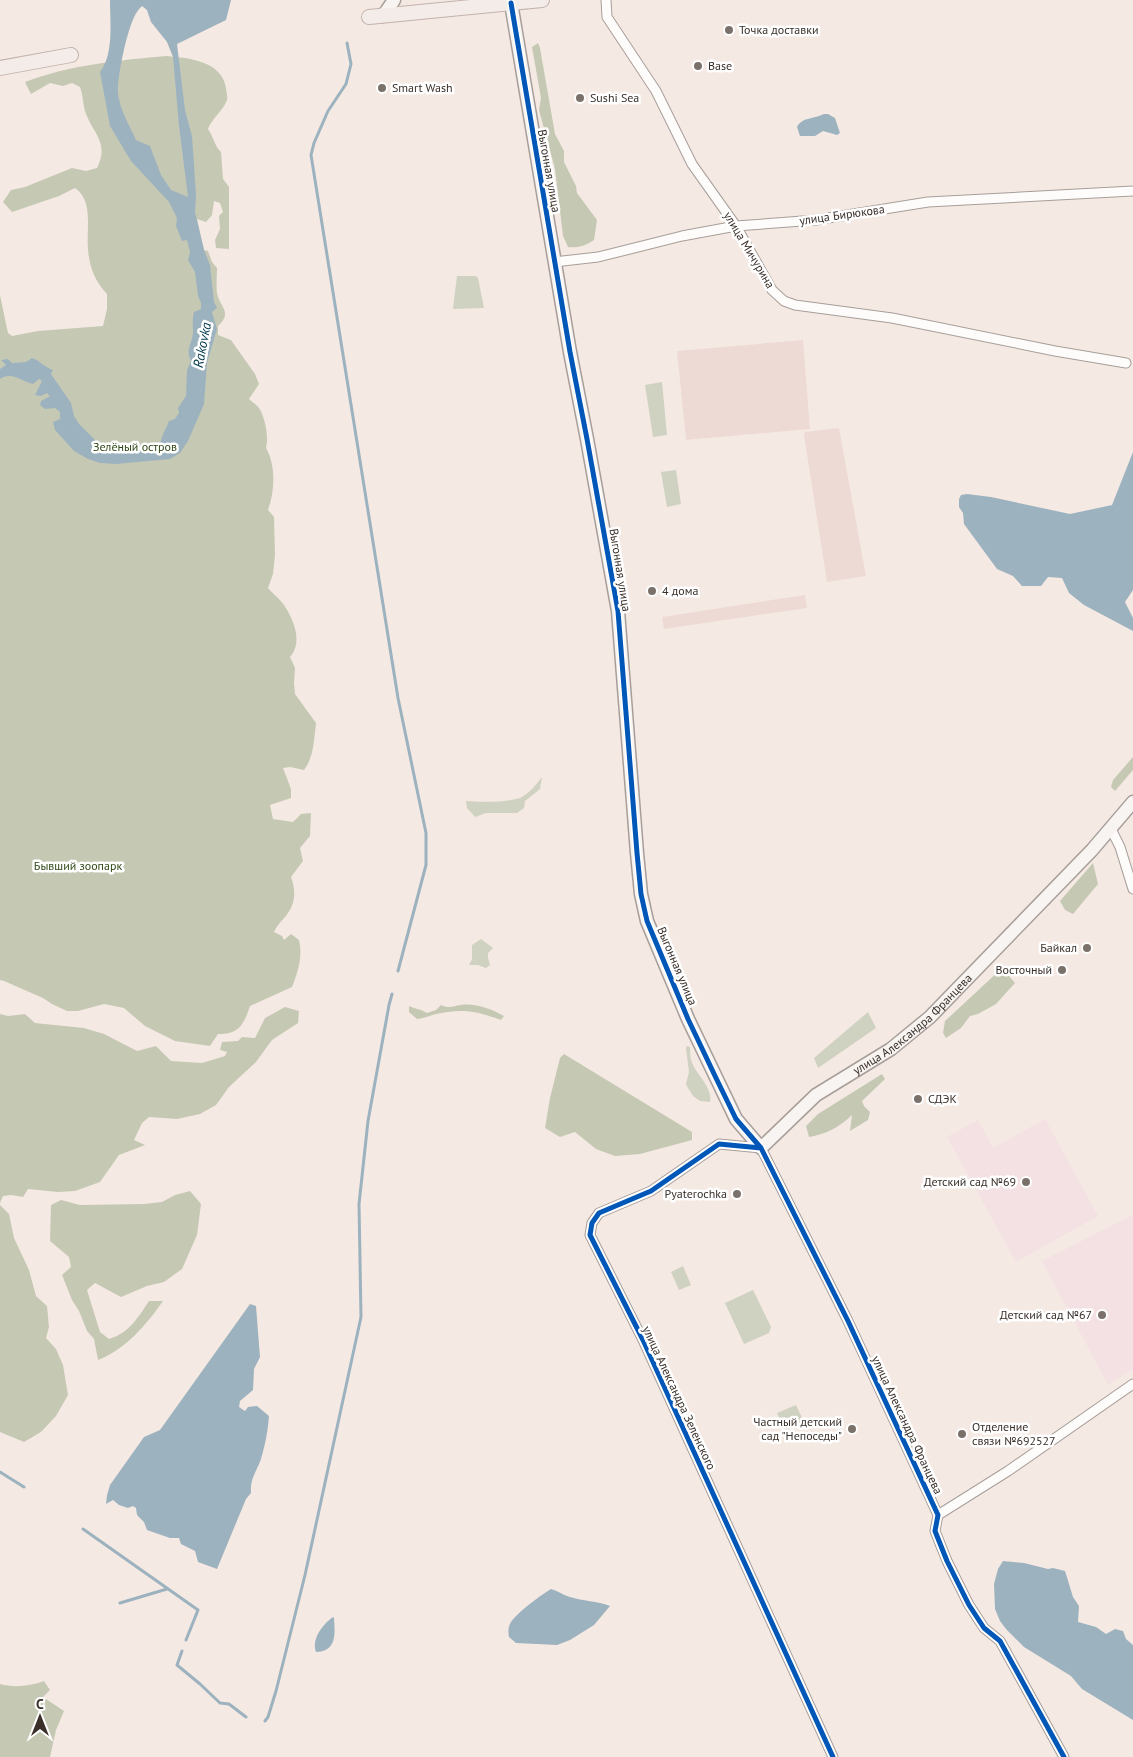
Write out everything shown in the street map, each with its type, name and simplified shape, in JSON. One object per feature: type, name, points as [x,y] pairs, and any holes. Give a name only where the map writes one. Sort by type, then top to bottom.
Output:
[{"type":"main road","points":[[376,16],[542,0]]},
{"type":"main road","points":[[0,68],[71,56]]},
{"type":"street","points":[[376,16],[394,0]]},
{"type":"street","name":"улица Мичурина","points":[[606,0],[607,17],[656,91],[692,164],[736,226],[772,290],[784,301],[892,318],[1055,351],[1126,363]]},
{"type":"street","name":"Выгонная улица","points":[[511,3],[554,262],[618,611],[640,878],[647,921],[688,1019],[736,1119],[761,1148]]},
{"type":"street","name":"улица Бирюкова","points":[[554,262],[598,257],[682,236],[736,226],[816,220],[928,202],[1133,191]]},
{"type":"street","name":"улица Александра Францева","points":[[1064,1757],[1000,1640],[984,1628],[969,1605],[947,1561],[934,1531],[938,1515],[848,1321],[761,1148],[816,1095],[891,1049],[930,1017],[1111,829],[1133,802]]},
{"type":"street","points":[[1111,829],[1120,847],[1133,889]]},
{"type":"street","name":"улица Александра Зеленского","points":[[761,1148],[719,1144],[651,1191],[600,1213],[592,1222],[590,1234],[642,1340],[832,1757]]},
{"type":"street","points":[[938,1515],[1008,1471],[1133,1384]]},
{"type":"shaded area","points":[[803,340],[810,429],[686,440],[677,351]]},
{"type":"shaded area","points":[[839,428],[866,576],[827,582],[804,435],[805,432]]},
{"type":"shaded area","points":[[805,595],[807,608],[664,629],[662,617]]},
{"type":"shaded area","name":"Детский сад №69","points":[[1045,1119],[1098,1216],[1016,1262],[947,1137],[978,1120],[993,1148]]},
{"type":"shaded area","name":"Детский сад №67","points":[[1133,1215],[1133,1369],[1108,1385],[1042,1261]]},
{"type":"green space","points":[[538,43],[555,134],[564,151],[564,162],[576,186],[577,193],[597,220],[594,240],[579,247],[568,247],[563,236],[555,169],[539,110],[541,98],[532,47]]},
{"type":"green space","name":"Зелёный остров","points":[[167,56],[194,60],[211,67],[223,79],[226,88],[227,100],[208,129],[221,152],[223,179],[229,187],[229,249],[216,248],[215,240],[220,229],[219,216],[223,212],[220,203],[214,201],[212,215],[206,222],[197,219],[204,250],[208,251],[212,262],[217,268],[217,293],[225,313],[225,317],[218,326],[218,335],[231,340],[255,374],[259,384],[249,399],[257,405],[263,417],[267,433],[266,448],[273,470],[272,495],[268,510],[274,517],[275,555],[273,574],[268,588],[284,605],[294,624],[296,645],[290,657],[295,668],[295,694],[316,723],[312,754],[304,770],[290,767],[283,768],[291,789],[291,798],[270,805],[273,819],[293,822],[301,814],[311,813],[310,836],[300,848],[303,861],[291,877],[294,887],[293,902],[286,916],[274,932],[282,936],[284,940],[291,934],[299,940],[300,958],[296,976],[292,987],[250,1006],[240,1027],[231,1033],[218,1034],[210,1046],[175,1041],[145,1026],[124,1008],[104,1004],[78,1011],[67,1011],[43,998],[0,980],[0,295],[8,333],[12,336],[38,331],[103,326],[107,309],[107,294],[96,279],[90,262],[87,208],[81,194],[75,188],[59,196],[12,212],[3,202],[11,190],[25,187],[72,168],[86,171],[97,168],[101,159],[101,144],[85,111],[80,87],[72,83],[63,86],[50,83],[31,94],[25,82],[77,67]]},
{"type":"green space","points":[[457,276],[476,276],[478,278],[484,308],[453,309]]},
{"type":"green space","points":[[662,382],[667,435],[653,437],[645,385]]},
{"type":"green space","points":[[676,470],[681,504],[667,507],[661,472]]},
{"type":"green space","points":[[1133,757],[1133,770],[1115,791],[1111,787],[1113,780]]},
{"type":"green space","points":[[542,777],[540,789],[525,801],[524,808],[517,813],[486,813],[475,817],[467,808],[466,801],[502,801],[522,797]]},
{"type":"green space","points":[[1093,863],[1098,884],[1073,914],[1065,910],[1060,901]]},
{"type":"green space","points":[[481,939],[493,948],[488,953],[490,965],[486,968],[478,965],[469,965],[472,959],[472,945]]},
{"type":"green space","points":[[1000,970],[1015,983],[996,1004],[978,1014],[970,1016],[961,1028],[946,1038],[943,1033],[945,1021]]},
{"type":"green space","points":[[441,1005],[449,1007],[478,1006],[504,1016],[501,1020],[484,1014],[454,1011],[417,1019],[409,1012],[409,1006],[427,1013],[436,1010]]},
{"type":"green space","points":[[285,1007],[299,1011],[298,1023],[272,1040],[256,1062],[229,1087],[216,1105],[200,1114],[177,1119],[149,1117],[142,1123],[134,1140],[145,1145],[119,1155],[100,1182],[75,1191],[58,1192],[28,1189],[23,1197],[3,1196],[0,1203],[0,1014],[8,1016],[25,1014],[35,1023],[84,1028],[104,1034],[137,1051],[156,1046],[171,1061],[202,1063],[225,1056],[227,1052],[220,1050],[222,1042],[238,1041],[242,1037],[255,1038],[265,1018]]},
{"type":"green space","points":[[868,1012],[876,1028],[818,1068],[814,1058]]},
{"type":"green space","points":[[687,1046],[690,1047],[690,1057],[694,1068],[709,1092],[710,1102],[700,1101],[693,1096],[686,1084],[689,1072]]},
{"type":"green space","points":[[564,1054],[692,1132],[692,1140],[640,1154],[615,1156],[596,1149],[575,1132],[560,1137],[545,1128],[560,1058]]},
{"type":"green space","points":[[882,1074],[885,1079],[862,1101],[870,1112],[868,1120],[850,1131],[852,1115],[832,1129],[809,1137],[806,1126],[818,1114]]},
{"type":"green space","points":[[190,1191],[201,1204],[197,1235],[182,1269],[164,1282],[147,1286],[121,1297],[95,1283],[87,1290],[100,1332],[109,1339],[127,1329],[149,1301],[163,1301],[135,1335],[117,1350],[98,1360],[94,1339],[87,1331],[62,1275],[71,1267],[69,1257],[50,1241],[51,1205],[61,1200],[80,1205],[144,1204],[162,1202],[175,1195]]},
{"type":"green space","points":[[0,1205],[9,1214],[14,1238],[29,1270],[36,1296],[47,1306],[49,1327],[46,1338],[56,1349],[63,1365],[68,1395],[56,1416],[41,1432],[24,1442],[0,1432]]},
{"type":"green space","points":[[683,1266],[691,1285],[679,1290],[671,1272]]},
{"type":"green space","points":[[753,1290],[771,1327],[769,1333],[744,1344],[725,1303]]},
{"type":"green space","points":[[796,1405],[804,1422],[785,1430],[777,1413]]},
{"type":"green space","points":[[44,1681],[50,1690],[43,1697],[64,1711],[56,1730],[50,1757],[0,1757],[0,1684],[22,1686]]},
{"type":"water","name":"Rakovka","points":[[110,0],[231,0],[226,20],[177,44],[185,110],[192,136],[196,195],[195,212],[204,250],[210,265],[214,302],[217,308],[212,312],[217,329],[207,363],[204,404],[188,441],[180,453],[170,459],[116,464],[100,463],[88,459],[74,451],[55,430],[53,422],[60,419],[60,412],[55,408],[45,409],[40,405],[41,401],[50,396],[47,393],[41,396],[35,395],[42,381],[39,379],[33,384],[9,376],[0,379],[0,369],[6,365],[1,360],[8,359],[12,363],[26,362],[32,358],[53,370],[51,374],[71,403],[74,416],[79,424],[97,442],[105,446],[140,445],[145,449],[152,444],[156,445],[161,441],[169,421],[175,419],[179,413],[178,408],[186,396],[187,370],[191,361],[189,350],[193,333],[193,315],[194,312],[201,309],[201,303],[198,296],[195,272],[188,260],[190,252],[187,240],[182,241],[176,226],[177,218],[169,202],[131,161],[110,126],[100,72],[109,47],[111,28]],"holes":[[[142,6],[147,10],[151,22],[167,42],[173,57],[188,197],[171,190],[161,175],[150,146],[136,140],[119,98],[119,75],[130,27],[137,11]]]},
{"type":"water","points":[[824,114],[835,118],[840,133],[837,135],[823,131],[815,136],[800,136],[797,127],[802,121]]},
{"type":"water","points":[[1133,452],[1133,590],[1125,602],[1133,618],[1133,631],[1084,605],[1069,593],[1062,578],[1048,577],[1041,586],[1022,586],[1013,576],[997,569],[964,524],[963,513],[959,507],[959,499],[961,495],[967,494],[991,497],[1070,514],[1112,505]]},
{"type":"water","points":[[250,1304],[256,1306],[260,1357],[254,1369],[253,1390],[240,1401],[239,1407],[245,1411],[248,1407],[257,1406],[269,1416],[268,1427],[261,1459],[252,1479],[251,1493],[246,1499],[217,1569],[198,1562],[195,1551],[181,1544],[179,1538],[170,1538],[147,1530],[144,1522],[137,1515],[136,1508],[133,1506],[128,1508],[119,1505],[113,1500],[106,1504],[107,1495],[110,1485],[144,1437],[160,1430]]},
{"type":"water","points":[[1003,1561],[1065,1571],[1073,1597],[1079,1606],[1078,1622],[1096,1627],[1106,1634],[1115,1629],[1123,1631],[1126,1639],[1133,1645],[1133,1720],[1082,1689],[1071,1676],[1024,1647],[1006,1629],[995,1609],[994,1584],[998,1569]]},
{"type":"water","points":[[551,1589],[570,1597],[610,1606],[594,1625],[570,1640],[557,1645],[516,1643],[509,1637],[508,1630],[511,1622],[536,1599]]},
{"type":"water","points":[[333,1617],[333,1641],[328,1649],[316,1652],[315,1642],[319,1632]]},
{"type":"waterway","points":[[347,43],[351,64],[346,84],[328,111],[314,143],[311,155],[398,698],[426,833],[426,865],[398,971]]},
{"type":"waterway","points":[[265,1721],[276,1691],[305,1575],[361,1317],[359,1204],[368,1121],[392,994]]},
{"type":"waterway","points":[[0,1472],[24,1487]]},
{"type":"waterway","points":[[83,1529],[198,1610],[186,1640]]},
{"type":"waterway","points":[[120,1603],[167,1589]]},
{"type":"waterway","points":[[182,1651],[177,1665],[220,1703],[229,1704],[246,1717]]},
{"type":"cycle path","points":[[511,3],[570,352],[618,611],[637,853],[641,894],[647,921],[688,1019],[736,1119],[761,1148],[848,1321],[938,1515],[935,1531],[947,1561],[969,1605],[984,1628],[1000,1641],[1064,1757]]},
{"type":"cycle path","points":[[761,1148],[719,1144],[651,1191],[599,1213],[592,1223],[590,1235],[643,1340],[833,1757]]},
{"type":"place","name":"Точка доставки","points":[[729,30]]},
{"type":"place","name":"Base","points":[[698,66]]},
{"type":"place","name":"Smart Wash","points":[[382,88]]},
{"type":"place","name":"Sushi Sea","points":[[580,98]]},
{"type":"place","name":"4 дома","points":[[652,591]]},
{"type":"place","name":"Байкал","points":[[1087,948]]},
{"type":"place","name":"Восточный","points":[[1062,970]]},
{"type":"place","name":"СДЭК","points":[[918,1099]]},
{"type":"place","name":"Детский сад №69","points":[[1026,1182]]},
{"type":"place","name":"Pyaterochka","points":[[737,1194]]},
{"type":"place","name":"Детский сад №67","points":[[1102,1315]]},
{"type":"place","name":"Частный детский сад \"Непоседы\"","points":[[852,1429]]},
{"type":"place","name":"Отделение связи №692527","points":[[962,1434]]},
{"type":"park label","name":"Бывший зоопарк","points":[[78,866]]}]
